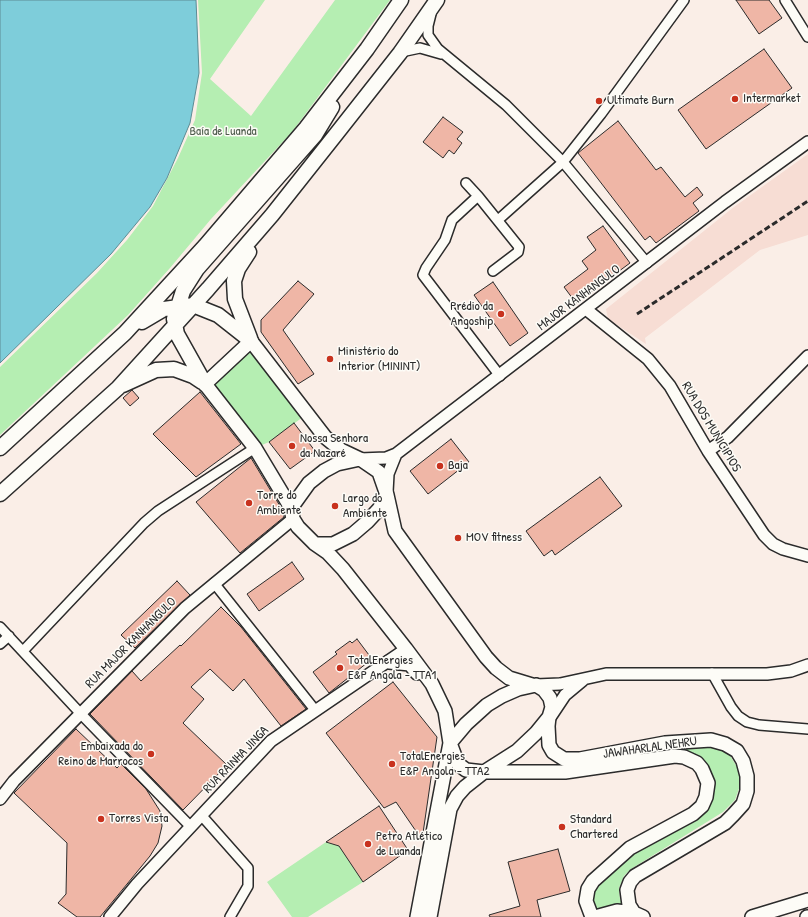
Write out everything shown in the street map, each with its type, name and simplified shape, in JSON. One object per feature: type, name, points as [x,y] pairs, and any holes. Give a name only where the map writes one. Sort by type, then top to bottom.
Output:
[{"type":"main road","points":[[0,448],[125,333],[278,163],[367,49],[401,0]]},
{"type":"main road","points":[[0,494],[118,388],[193,305],[272,215],[400,53],[435,4]]},
{"type":"main road","points":[[367,49],[315,135],[197,269],[183,291],[174,325],[181,344],[205,384],[255,448],[303,534],[328,553],[342,569],[406,649],[432,684],[441,701],[448,723],[450,742],[417,917]]},
{"type":"main road","points":[[251,341],[235,299],[234,281],[238,269],[272,215]]},
{"type":"main road","points":[[125,333],[164,309],[193,305],[218,315],[251,341],[325,437],[341,450],[371,464],[379,472],[387,496],[395,531],[486,657],[496,668],[509,678],[536,686],[544,690],[550,698],[552,707],[549,718],[517,751],[484,772],[464,787],[457,796],[450,809],[430,917]]},
{"type":"main road","points":[[205,384],[251,341]]},
{"type":"main road","points":[[118,388],[156,370],[174,369],[193,376],[205,384]]},
{"type":"main road","points":[[292,514],[309,483],[324,471],[348,460],[360,459]]},
{"type":"main road","points":[[315,544],[333,544],[353,534],[367,522],[387,496]]},
{"type":"main road","points":[[389,662],[410,664],[426,687],[441,717],[442,744],[437,774],[437,812]]},
{"type":"main road","points":[[450,742],[466,724],[487,705],[518,689],[536,686]]},
{"type":"main road","name":"JAWAHARLAL NEHRU","points":[[549,718],[549,744],[553,752],[564,759],[580,758],[665,743],[705,740],[725,744],[737,751],[743,761],[747,776],[747,790],[743,804],[725,823],[635,876],[630,882],[627,897],[638,915]]},
{"type":"main road","name":"JAWAHARLAL NEHRU","points":[[450,742],[458,764],[466,770],[484,772],[565,772],[675,756],[690,759],[702,769],[708,783],[706,797],[702,806],[693,814],[630,848],[593,881],[588,889],[586,901],[593,917]]},
{"type":"main road","points":[[752,917],[808,900]]},
{"type":"main road","points":[[593,917],[617,911],[638,915]]},
{"type":"street","points":[[498,220],[563,162],[601,114],[684,0]]},
{"type":"street","points":[[785,0],[808,37]]},
{"type":"street","points":[[435,4],[428,26],[428,35],[430,40],[444,55],[506,105],[563,162],[647,263]]},
{"type":"street","points":[[400,53],[420,48],[444,55]]},
{"type":"street","name":"MAJOR KANHANGULO","points":[[360,459],[386,458],[396,454],[587,310],[726,202],[808,142]]},
{"type":"street","points":[[466,183],[520,247],[519,250],[492,271]]},
{"type":"street","points":[[478,196],[452,220],[445,240],[423,275],[500,376]]},
{"type":"street","name":"RUA DOS MUNICIPIOS","points":[[587,310],[648,359],[670,386],[708,451],[764,535],[773,544],[783,549],[808,556]]},
{"type":"street","points":[[708,451],[728,437],[808,356]]},
{"type":"street","points":[[23,651],[144,523],[158,511],[255,448]]},
{"type":"street","points":[[387,496],[388,474],[396,454]]},
{"type":"street","name":"RUA MAJOR KANHANGULO","points":[[0,799],[14,781],[185,608],[292,514]]},
{"type":"street","points":[[214,583],[315,710]]},
{"type":"street","points":[[0,627],[80,714],[191,827]]},
{"type":"street","points":[[0,644],[9,636]]},
{"type":"street","name":"RUA RAINHA JINGA","points":[[110,917],[137,884],[271,741],[406,649]]},
{"type":"street","points":[[536,686],[560,684],[606,674],[767,674],[791,671],[808,665]]},
{"type":"street","points":[[712,673],[731,708],[738,716],[747,722],[759,725],[808,729]]},
{"type":"street","points":[[549,718],[565,695],[587,678]]},
{"type":"street","points":[[202,816],[248,868],[248,886],[230,917]]},
{"type":"shaded area","points":[[808,154],[808,235],[760,250],[645,338],[646,344],[608,319],[606,309],[734,207]]},
{"type":"green space","name":"Baía de Luanda","points":[[198,0],[265,0],[210,79],[251,116],[335,0],[390,0],[292,132],[211,219],[128,315],[0,435],[0,367],[97,273],[127,240],[153,206],[178,158],[195,120],[202,73]]},
{"type":"green space","points":[[251,341],[307,414],[269,442],[255,448],[205,384]]},
{"type":"green space","points":[[683,745],[712,745],[728,752],[737,767],[741,783],[735,800],[723,812],[631,869],[624,876],[619,888],[620,899],[626,908],[594,912],[591,893],[605,875],[623,858],[701,812],[712,786],[682,750],[559,761]]},
{"type":"green space","points":[[326,842],[339,846],[363,882],[308,917],[292,917],[267,882]]},
{"type":"water","points":[[0,0],[196,0],[199,73],[190,123],[167,178],[150,207],[111,254],[0,363]]},
{"type":"building","points":[[736,0],[769,0],[782,18],[759,34]]},
{"type":"building","name":"Intermarket","points":[[764,49],[792,88],[706,149],[678,110]]},
{"type":"building","points":[[443,117],[463,132],[457,139],[462,143],[454,154],[449,150],[443,158],[423,142]]},
{"type":"building","points":[[618,121],[656,170],[661,167],[685,197],[697,187],[703,195],[693,203],[699,211],[656,243],[650,236],[645,240],[578,153]]},
{"type":"building","points":[[603,226],[630,263],[576,303],[564,287],[588,269],[582,261],[596,250],[587,237]]},
{"type":"building","points":[[298,281],[314,294],[283,330],[314,374],[298,384],[261,332],[261,320]]},
{"type":"building","name":"Prédio da Angoship","points":[[493,282],[528,333],[510,346],[474,295]]},
{"type":"building","points":[[132,390],[139,398],[130,406],[123,398]]},
{"type":"building","points":[[200,392],[241,444],[196,477],[153,434]]},
{"type":"building","name":"Nossa Senhora da Nazaré","points":[[294,423],[315,451],[290,469],[269,442]]},
{"type":"building","name":"Baja","points":[[451,439],[469,462],[428,494],[410,471]]},
{"type":"building","points":[[251,458],[283,511],[284,517],[240,553],[196,502]]},
{"type":"building","points":[[600,477],[622,506],[555,555],[552,550],[544,556],[526,531]]},
{"type":"building","points":[[292,562],[304,579],[259,611],[247,594]]},
{"type":"building","points":[[177,581],[190,595],[135,648],[121,635]]},
{"type":"building","points":[[221,607],[241,627],[306,709],[281,726],[244,679],[233,691],[210,669],[191,687],[204,699],[183,723],[227,765],[183,810],[90,714],[132,671],[141,681],[180,645],[181,646]]},
{"type":"building","name":"TotalEnergies E&P Angola - TTA1","points":[[357,639],[372,659],[329,693],[313,672],[337,654],[335,652],[350,641],[352,643]]},
{"type":"building","name":"TotalEnergies E&P Angola - TTA2","points":[[393,682],[437,737],[422,840],[396,802],[384,808],[326,733]]},
{"type":"building","name":"Torres Vista","points":[[76,729],[117,768],[121,764],[146,789],[160,811],[162,826],[158,843],[150,856],[100,917],[77,917],[58,903],[66,894],[67,843],[14,793]]},
{"type":"building","name":"Petro Atlético de Luanda","points":[[379,806],[408,850],[363,882],[339,846],[326,842]]},
{"type":"building","points":[[558,849],[570,891],[537,900],[541,917],[490,917],[489,915],[520,906],[508,862]]},
{"type":"railway","points":[[637,314],[808,201]]},
{"type":"place","name":"Intermarket","points":[[735,99]]},
{"type":"place","name":"Ultimate Burn","points":[[599,101]]},
{"type":"place","name":"Prédio da Angoship","points":[[501,314]]},
{"type":"place","name":"Ministério do Interior (MININT)","points":[[330,359]]},
{"type":"place","name":"Nossa Senhora da Nazaré","points":[[292,446]]},
{"type":"place","name":"Baja","points":[[440,466]]},
{"type":"place","name":"Torre do Ambiente","points":[[249,503]]},
{"type":"place","name":"Largo do Ambiente","points":[[335,506]]},
{"type":"place","name":"MOV fitness","points":[[458,538]]},
{"type":"place","name":"TotalEnergies E&P Angola - TTA1","points":[[340,668]]},
{"type":"place","name":"Embaixada do Reino de Marrocos","points":[[151,754]]},
{"type":"place","name":"TotalEnergies E&P Angola - TTA2","points":[[392,764]]},
{"type":"place","name":"Torres Vista","points":[[101,819]]},
{"type":"place","name":"Standard Chartered","points":[[562,827]]},
{"type":"place","name":"Petro Atlético de Luanda","points":[[368,844]]}]
